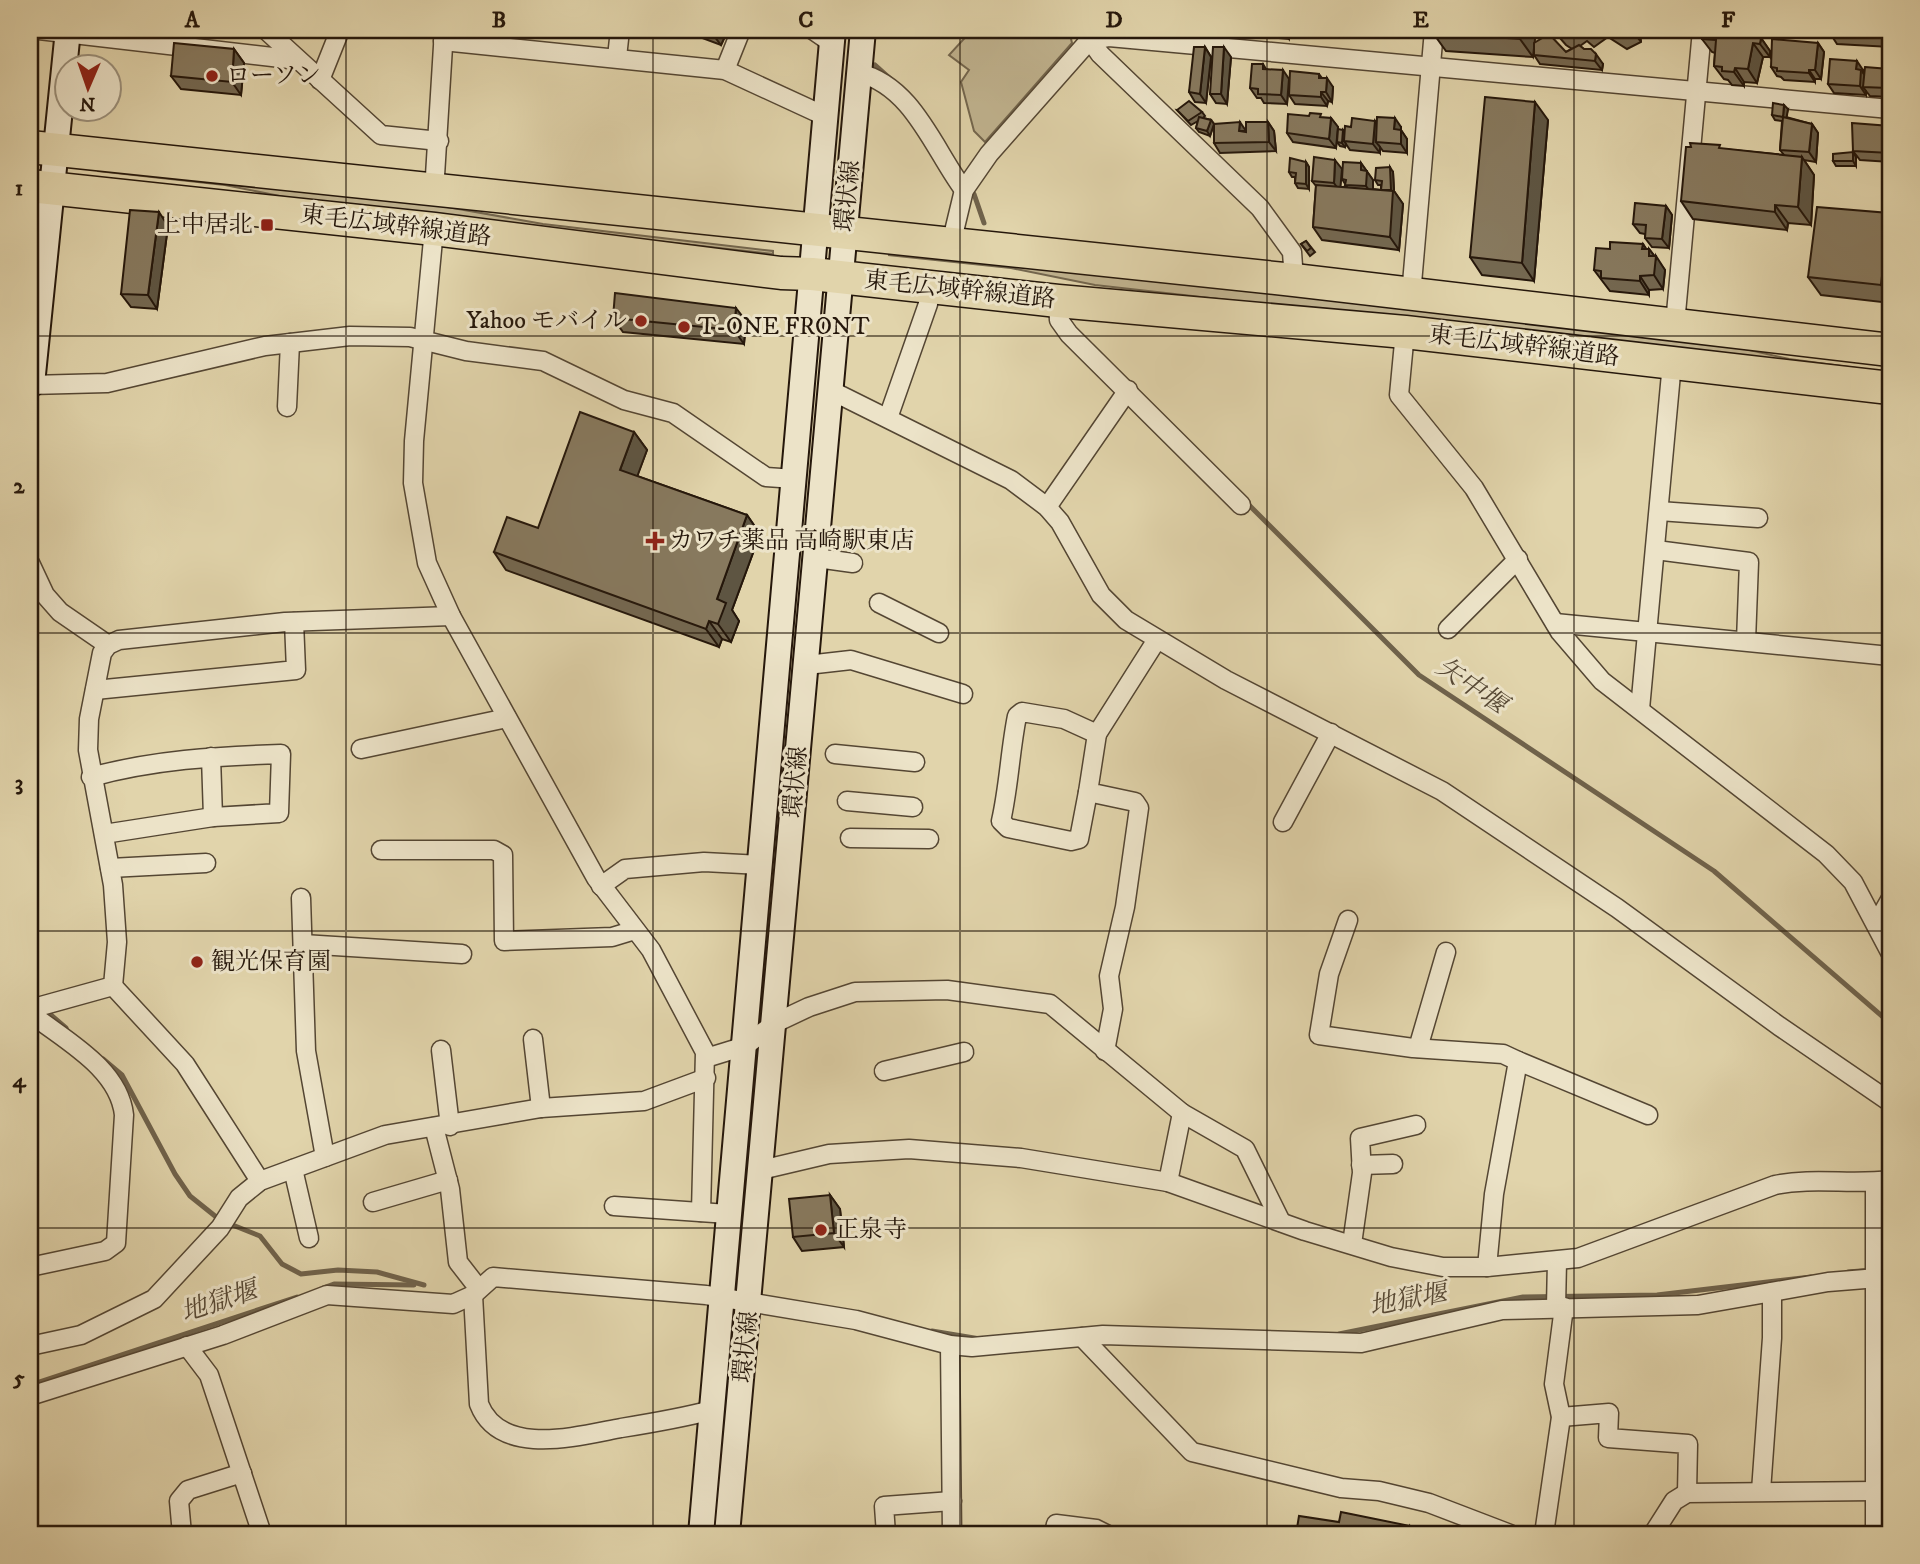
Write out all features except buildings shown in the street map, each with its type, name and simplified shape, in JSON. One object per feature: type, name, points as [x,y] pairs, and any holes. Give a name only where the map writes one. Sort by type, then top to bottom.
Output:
[{"type":"highway","name":"東毛広域幹線道路","points":[[43,148],[434,192],[1294,280],[1890,351]]},
{"type":"highway","name":"東毛広域幹線道路","points":[[40,187],[434,229],[781,273],[826,275],[1058,301],[1405,332],[1890,388]]},
{"type":"street","points":[[39,30],[68,31],[299,60]]},
{"type":"street","points":[[266,30],[381,135],[439,141]]},
{"type":"street","points":[[320,80],[340,30]]},
{"type":"street","points":[[617,57],[620,30]]},
{"type":"street","points":[[725,70],[741,30]]},
{"type":"street","name":"環状線","points":[[701,1534],[795,479],[831,231],[859,73],[863,30]]},
{"type":"street","points":[[1411,295],[1434,30]]},
{"type":"street","points":[[1675,324],[1702,30]]},
{"type":"street","points":[[68,31],[43,148],[31,384],[107,383],[214,357],[290,343],[350,336],[422,340],[466,351],[543,361],[624,400],[673,413],[766,477],[795,479]]},
{"type":"street","points":[[1090,33],[1109,37],[1890,109]]},
{"type":"street","points":[[951,244],[964,190],[989,154],[1090,33]]},
{"type":"street","points":[[1090,33],[1260,208],[1292,252],[1294,280]]},
{"type":"street","name":"環状線","points":[[826,34],[831,231]]},
{"type":"street","points":[[434,192],[444,35],[725,70],[827,117]]},
{"type":"street","points":[[859,73],[878,78],[909,109],[932,137],[964,190]]},
{"type":"street","points":[[434,229],[422,340],[413,483],[427,563],[451,616],[601,886],[665,972],[706,1058],[701,1212]]},
{"type":"street","name":"環状線","points":[[727,1534],[817,558],[828,389],[826,275]]},
{"type":"street","points":[[888,418],[928,304],[930,288]]},
{"type":"street","points":[[1058,301],[1059,320],[1069,334],[1241,505]]},
{"type":"street","points":[[1405,332],[1399,395],[1474,488],[1555,623],[1602,681],[1826,854],[1853,882],[1890,952]]},
{"type":"street","points":[[287,407],[290,343]]},
{"type":"street","points":[[1640,709],[1672,363]]},
{"type":"street","points":[[828,389],[1011,480],[1047,507],[1060,522],[1101,595],[1126,621],[1156,641],[1442,791],[1617,908],[1779,1026],[1890,1102]]},
{"type":"street","points":[[1047,507],[1128,390]]},
{"type":"street","points":[[1659,510],[1758,518]]},
{"type":"street","points":[[1656,550],[1749,562],[1746,641]]},
{"type":"street","points":[[817,558],[853,563]]},
{"type":"street","points":[[1448,629],[1518,559]]},
{"type":"street","points":[[30,563],[45,595],[60,612],[108,645]]},
{"type":"street","points":[[878,603],[939,633]]},
{"type":"street","points":[[260,1181],[185,1064],[113,986],[117,942],[110,868],[88,750],[102,653],[108,645],[119,640],[294,622],[451,616]]},
{"type":"street","points":[[95,690],[296,670],[294,622]]},
{"type":"street","points":[[1555,623],[1890,656]]},
{"type":"street","points":[[1097,734],[1064,719],[1022,712],[1017,716],[1009,758],[1009,786],[1001,821],[1008,828],[1071,841],[1079,839],[1097,734],[1156,641]]},
{"type":"street","points":[[807,665],[851,660],[963,694]]},
{"type":"street","points":[[361,748],[508,718]]},
{"type":"street","points":[[1283,822],[1331,733]]},
{"type":"street","points":[[91,777],[130,766],[211,757],[281,754],[279,813],[213,817],[104,834]]},
{"type":"street","points":[[835,754],[915,762]]},
{"type":"street","points":[[211,757],[213,817]]},
{"type":"street","points":[[1088,792],[1135,802],[1139,808],[1125,907],[1108,976],[1113,1009],[1105,1051]]},
{"type":"street","points":[[847,801],[913,807]]},
{"type":"street","points":[[850,838],[929,839]]},
{"type":"street","points":[[381,850],[494,850],[503,855],[504,941],[612,937],[635,930]]},
{"type":"street","points":[[601,886],[625,869],[704,862],[761,865]]},
{"type":"street","points":[[110,868],[206,863]]},
{"type":"street","points":[[302,898],[306,1051],[325,1157]]},
{"type":"street","points":[[1877,923],[1890,900]]},
{"type":"street","points":[[1348,920],[1329,974],[1319,1035],[1418,1048],[1503,1054],[1648,1115]]},
{"type":"street","points":[[303,944],[462,954]]},
{"type":"street","points":[[1418,1048],[1446,952]]},
{"type":"street","points":[[30,1011],[113,986]]},
{"type":"street","points":[[706,1058],[744,1045],[775,1023],[808,1007],[855,992],[975,992],[1050,1004],[1182,1113],[1245,1149],[1281,1222]]},
{"type":"street","points":[[30,1011],[110,1077],[122,1099],[124,1115],[116,1243],[105,1251],[30,1267]]},
{"type":"street","points":[[533,1039],[541,1108]]},
{"type":"street","points":[[441,1050],[442,1127],[448,1180],[458,1262],[476,1292],[479,1404],[485,1419],[508,1433],[556,1440],[712,1410]]},
{"type":"street","points":[[884,1071],[964,1052]]},
{"type":"street","points":[[1487,1267],[1494,1194],[1518,1061]]},
{"type":"street","points":[[30,1346],[81,1335],[154,1299],[220,1228],[239,1198],[260,1181],[385,1135],[541,1108],[644,1101],[683,1089],[706,1078]]},
{"type":"street","points":[[1168,1182],[1182,1113]]},
{"type":"street","points":[[1352,1244],[1362,1165],[1360,1138],[1416,1125]]},
{"type":"street","points":[[761,1170],[829,1154],[909,1149],[1021,1158],[1168,1182],[1281,1222],[1428,1265],[1487,1267],[1578,1258],[1775,1185],[1798,1180],[1883,1181],[1883,1460],[1875,1490],[1875,1534]]},
{"type":"street","points":[[1362,1165],[1393,1164]]},
{"type":"street","points":[[293,1169],[309,1238]]},
{"type":"street","points":[[373,1202],[448,1180]]},
{"type":"street","points":[[614,1206],[728,1214]]},
{"type":"street","points":[[1544,1534],[1560,1417],[1554,1384],[1560,1307],[1557,1261]]},
{"type":"street","points":[[30,1396],[187,1346],[327,1295],[453,1304],[476,1292],[493,1278],[721,1298],[856,1320],[950,1345],[993,1346],[1082,1337],[1361,1343],[1502,1310],[1698,1305],[1828,1282],[1883,1277]]},
{"type":"street","points":[[1761,1491],[1772,1338],[1772,1292]]},
{"type":"street","points":[[1082,1337],[1192,1452],[1226,1463],[1341,1488],[1379,1490],[1429,1503],[1510,1534]]},
{"type":"street","points":[[950,1345],[952,1534]]},
{"type":"street","points":[[187,1346],[209,1376],[262,1534]]},
{"type":"street","points":[[1560,1417],[1609,1413],[1608,1438],[1688,1444],[1687,1493]]},
{"type":"street","points":[[182,1534],[178,1501],[188,1490],[242,1473]]},
{"type":"street","points":[[1653,1534],[1674,1501],[1687,1493],[1875,1490]]},
{"type":"street","points":[[886,1534],[884,1506],[952,1500]]},
{"type":"street","points":[[1054,1534],[1056,1524],[1096,1529],[1106,1534]]},
{"type":"shaded area","points":[[972,30],[1069,30],[1072,43],[985,142],[974,131],[961,82],[969,70],[949,55]]},
{"type":"shaded area","points":[[97,166],[436,205],[543,224],[773,251],[773,254],[314,203],[225,185],[98,171]]},
{"type":"shaded area","points":[[890,248],[1710,341],[1789,359],[1871,370],[1872,373],[1095,285],[1011,268],[889,255]]},
{"type":"waterway","name":"矢中堰","points":[[875,65],[894,82]]},
{"type":"waterway","name":"矢中堰","points":[[974,194],[984,223]]},
{"type":"waterway","name":"矢中堰","points":[[1245,501],[1419,675],[1714,871],[1890,1023]]},
{"type":"waterway","points":[[30,994],[37,1003]]},
{"type":"waterway","points":[[44,1009],[66,1028]]},
{"type":"waterway","points":[[103,1059],[122,1075],[175,1174],[190,1196],[220,1220],[260,1236],[282,1264],[301,1274],[338,1270],[377,1272],[424,1285]]},
{"type":"waterway","name":"地獄堰","points":[[1848,1272],[1873,1270]]},
{"type":"waterway","name":"地獄堰","points":[[1339,1334],[1523,1297],[1657,1295],[1811,1277]]},
{"type":"waterway","name":"地獄堰","points":[[323,1288],[334,1284],[414,1285]]},
{"type":"waterway","name":"地獄堰","points":[[30,1385],[297,1297]]},
{"type":"waterway","name":"地獄堰","points":[[932,1331],[980,1339]]},
{"type":"place","name":"ローソン","points":[[212,76]]},
{"type":"place","name":"上中居北","points":[[267,225]]},
{"type":"place","name":"Yahoo モバイル","points":[[641,321]]},
{"type":"place","name":"T-ONE FRONT","points":[[684,327]]},
{"type":"place","name":"カワチ薬品 高崎駅東店","points":[[655,541]]},
{"type":"place","name":"観光保育園","points":[[197,962]]},
{"type":"place","name":"正泉寺","points":[[821,1230]]}]
